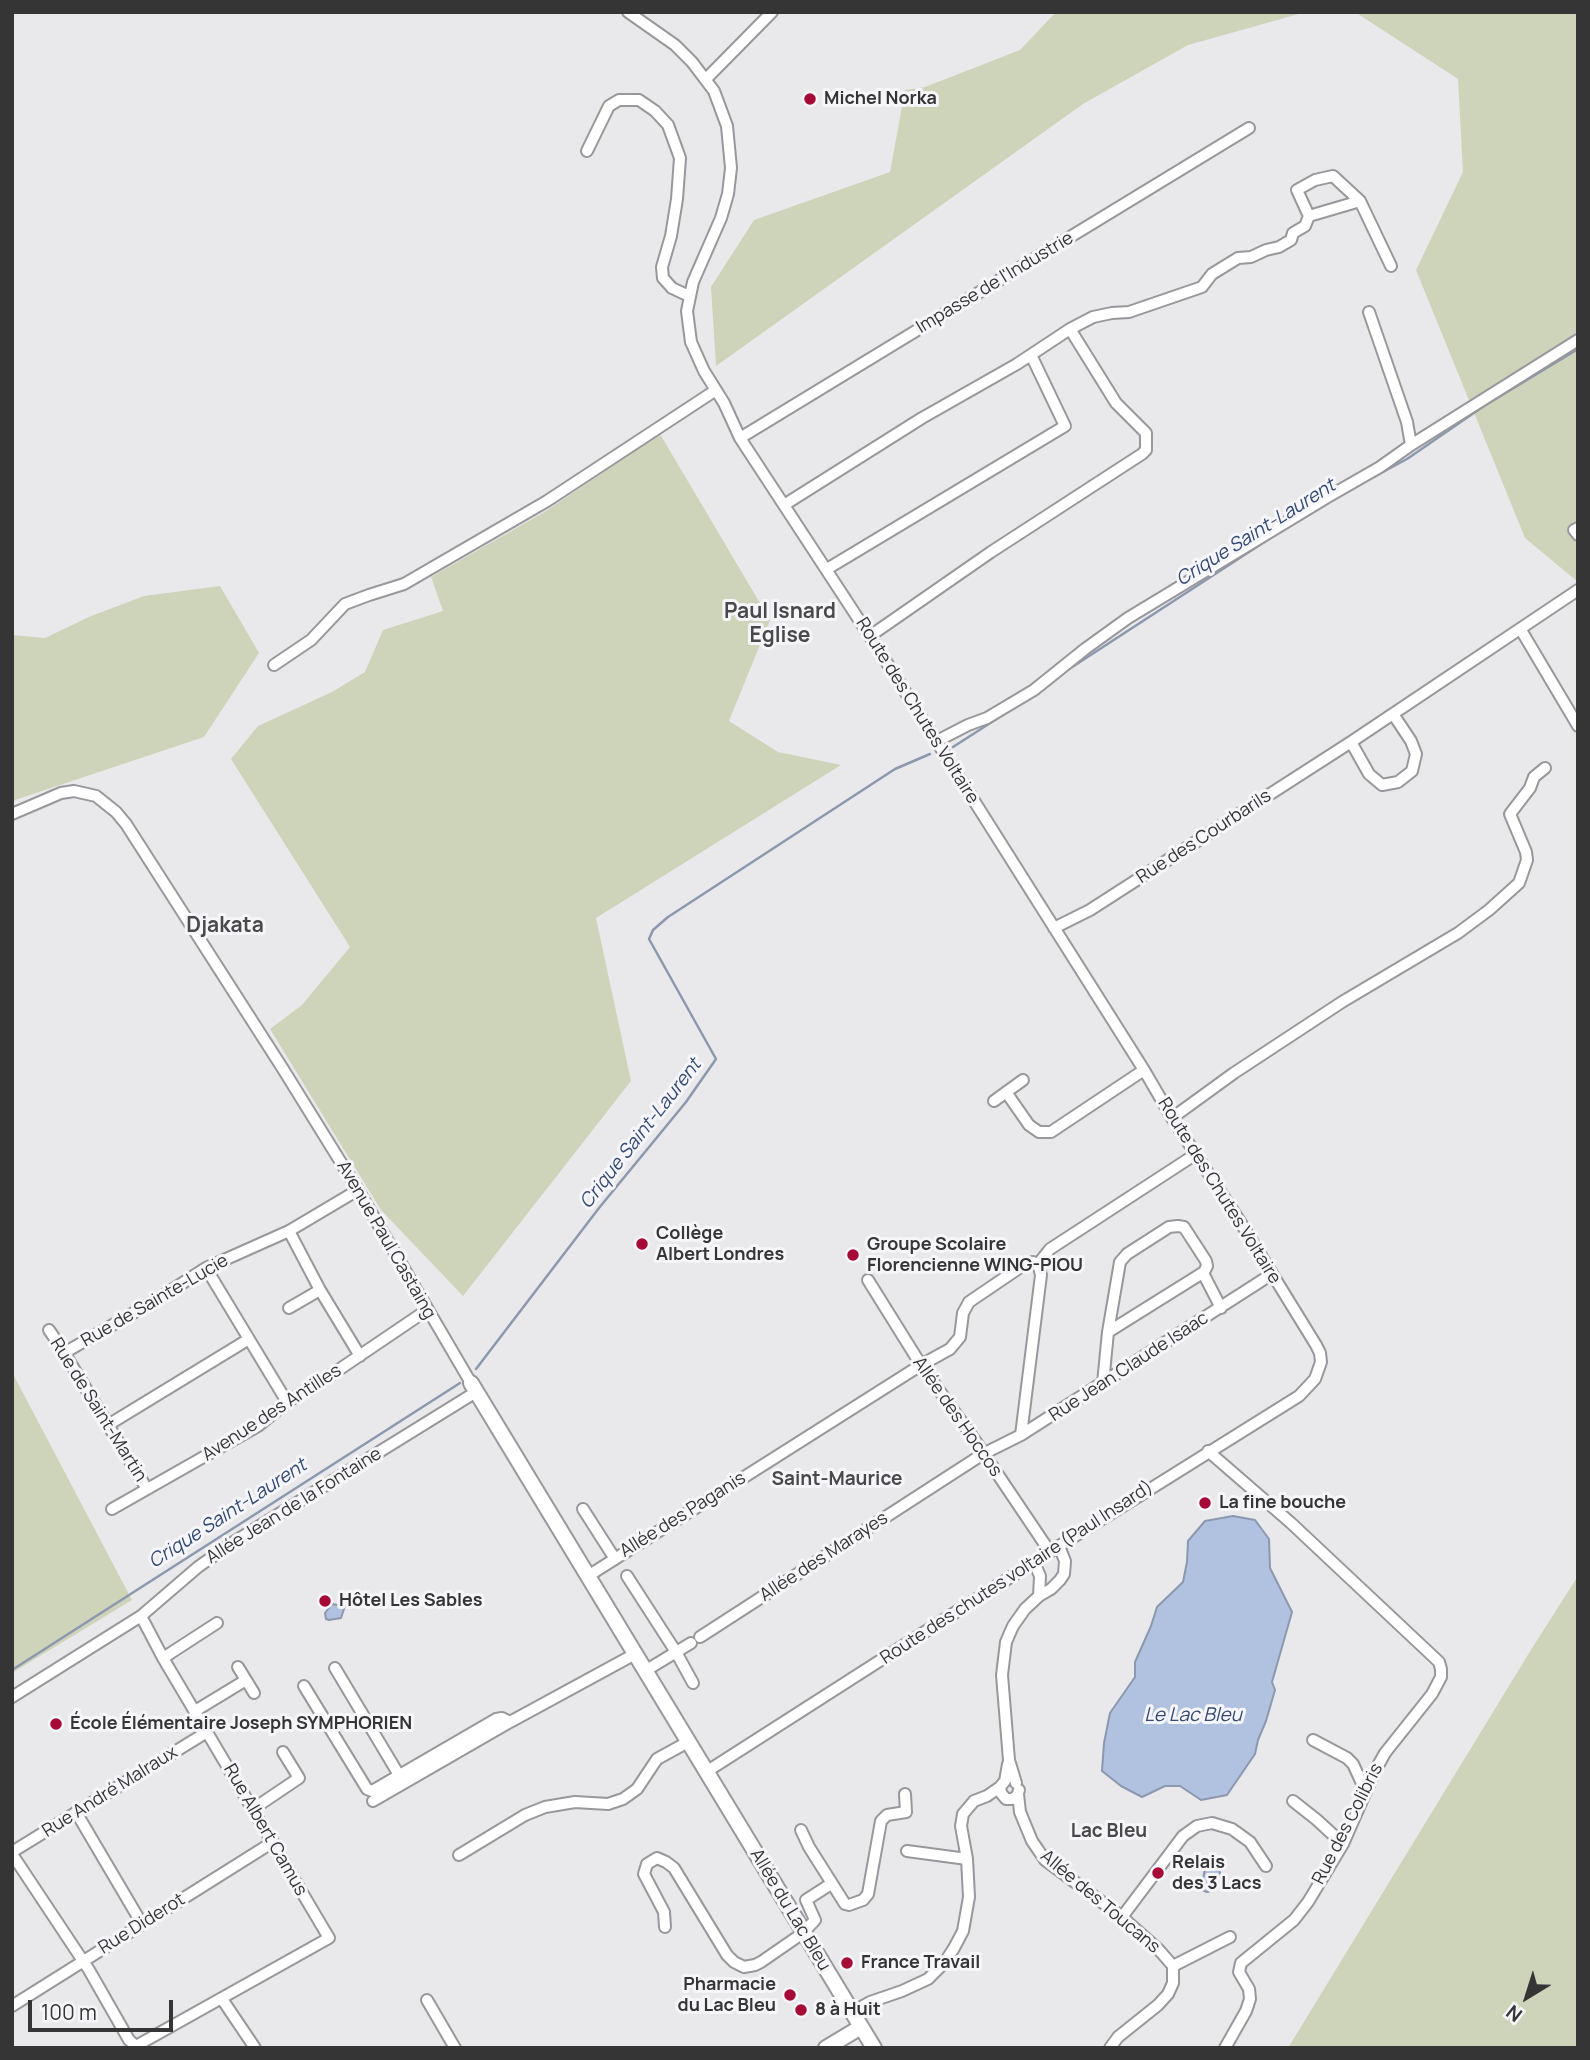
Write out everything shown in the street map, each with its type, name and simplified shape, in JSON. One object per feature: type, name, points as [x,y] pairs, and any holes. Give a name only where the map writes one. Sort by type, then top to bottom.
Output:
[{"type":"street","name":"Route des Chutes Voltaire","points":[[628,12],[675,45],[706,79],[720,103],[727,126],[731,168],[728,194],[722,218],[689,296],[687,323],[691,342],[704,371],[724,403],[740,438],[870,636],[1144,1070],[1171,1118],[1239,1220],[1316,1345],[1320,1353],[1320,1366]]},
{"type":"street","points":[[706,79],[772,12]]},
{"type":"street","points":[[587,151],[609,106],[619,100],[639,100],[655,111],[668,125],[680,158],[677,199],[671,236],[662,267],[663,278],[671,288],[689,296]]},
{"type":"street","name":"Impasse de l'Industrie","points":[[740,438],[1249,128]]},
{"type":"street","points":[[784,505],[1070,329],[1093,317],[1129,312],[1202,287],[1212,274],[1238,258],[1251,257],[1291,240],[1293,233],[1305,226],[1309,216],[1297,190],[1315,180],[1333,176],[1360,201],[1391,266]]},
{"type":"street","points":[[1309,216],[1360,201]]},
{"type":"street","points":[[1369,312],[1407,422],[1412,445]]},
{"type":"street","points":[[870,636],[1146,450],[1146,433],[1116,403],[1070,329]]},
{"type":"street","points":[[937,741],[987,718],[1034,690],[1128,618],[1380,467],[1578,340]]},
{"type":"street","points":[[827,569],[1065,426],[1031,355]]},
{"type":"street","points":[[274,665],[311,640],[345,604],[415,578],[547,501],[716,390]]},
{"type":"street","points":[[1578,528],[1574,530],[1578,535]]},
{"type":"street","name":"Rue des Courbarils","points":[[1054,928],[1090,910],[1351,742],[1578,590]]},
{"type":"street","points":[[1521,630],[1578,726]]},
{"type":"street","points":[[1351,742],[1369,774],[1382,785],[1398,782],[1412,771],[1416,754],[1411,741],[1393,714]]},
{"type":"street","points":[[1171,1118],[1342,1002],[1458,933],[1519,883],[1527,860],[1526,852],[1510,814],[1530,788],[1534,778],[1545,768]]},
{"type":"street","name":"Avenue Paul Castaing","points":[[12,814],[61,793],[75,791],[96,796],[116,812],[138,840],[358,1190],[427,1310],[706,1772]]},
{"type":"street","points":[[1006,1091],[1029,1125],[1039,1132],[1051,1132],[1144,1070]]},
{"type":"street","points":[[994,1101],[1023,1080]]},
{"type":"street","points":[[1021,1435],[1041,1275],[1038,1264],[1050,1250],[1196,1154]]},
{"type":"street","name":"Rue de Sainte-Lucie","points":[[64,1353],[206,1268],[289,1231],[358,1190]]},
{"type":"street","points":[[1103,1383],[1108,1332],[1120,1262],[1127,1254],[1169,1227],[1181,1226],[1206,1261],[1207,1266],[1203,1273],[1108,1332]]},
{"type":"street","points":[[289,1231],[320,1290],[360,1356]]},
{"type":"street","name":"Allée des Paganis","points":[[588,1576],[945,1352],[956,1344],[960,1337],[964,1309],[969,1302],[1025,1264],[1038,1264]]},
{"type":"street","points":[[206,1268],[287,1402]]},
{"type":"street","points":[[1203,1273],[1221,1308]]},
{"type":"street","name":"Rue Jean Claude Isaac","points":[[983,1454],[1021,1435],[1272,1274]]},
{"type":"street","name":"Allée des Hoccos","points":[[868,1280],[921,1365],[1054,1549]]},
{"type":"street","points":[[289,1308],[320,1290]]},
{"type":"street","name":"Avenue des Antilles","points":[[112,1509],[258,1426],[287,1402],[427,1310]]},
{"type":"street","name":"Rue de Saint-Martin","points":[[48,1330],[147,1489]]},
{"type":"street","points":[[108,1424],[248,1339]]},
{"type":"street","name":"Route des chutes voltaire (Paul Insard)","points":[[706,1772],[1208,1451],[1299,1396],[1315,1379],[1320,1366]]},
{"type":"street","name":"Allée Jean de la Fontaine","points":[[12,1698],[141,1616],[198,1567],[232,1543],[474,1388]]},
{"type":"street","name":"Rue des Colibris","points":[[1208,1451],[1283,1516],[1439,1662],[1441,1677],[1438,1685],[1385,1753],[1343,1844],[1300,1913],[1241,1963],[1239,1972],[1249,1989],[1250,1999],[1224,2048]]},
{"type":"street","name":"Allée des Marayes","points":[[645,1671],[983,1454]]},
{"type":"street","points":[[583,1509],[615,1559]]},
{"type":"street","points":[[852,2012],[928,1979],[944,1962],[963,1931],[969,1897],[967,1858],[961,1826],[963,1814],[969,1804],[1008,1790],[1009,1760],[1002,1675],[1006,1642],[1025,1609],[1051,1589],[1064,1574],[1065,1561],[1054,1549]]},
{"type":"street","points":[[1034,1562],[1040,1576],[1039,1596]]},
{"type":"street","points":[[626,1576],[676,1652],[693,1684]]},
{"type":"street","name":"Rue Albert Camus","points":[[141,1616],[328,1938],[222,1999]]},
{"type":"street","points":[[163,1658],[217,1622]]},
{"type":"street","points":[[373,1801],[635,1654]]},
{"type":"street","points":[[238,1667],[254,1693]]},
{"type":"street","points":[[335,1668],[399,1775]]},
{"type":"street","points":[[195,1711],[246,1680]]},
{"type":"street","points":[[304,1686],[367,1789],[372,1791],[496,1719],[502,1718],[510,1722]]},
{"type":"street","name":"Rue André Malraux","points":[[12,1853],[207,1732]]},
{"type":"street","points":[[1313,1740],[1348,1758],[1366,1792]]},
{"type":"street","points":[[459,1855],[525,1815],[545,1807],[565,1803],[608,1804],[623,1799],[637,1789],[657,1759],[688,1742]]},
{"type":"street","points":[[253,1809],[299,1778],[283,1752]]},
{"type":"street","name":"Allée du Lac Bleu","points":[[706,1772],[874,2048]]},
{"type":"street","name":"Allée des Toucans","points":[[1008,1790],[1032,1841],[1045,1860],[1122,1917],[1173,1966],[1173,1983],[1168,1994],[1118,2037],[1110,2048]]},
{"type":"street","points":[[801,1830],[808,1847],[831,1884],[845,1904],[849,1905],[863,1900],[868,1894],[881,1821],[887,1815],[906,1812],[905,1794]]},
{"type":"street","points":[[1293,1801],[1343,1844]]},
{"type":"street","points":[[76,1812],[142,1924]]},
{"type":"street","points":[[1122,1917],[1183,1836],[1197,1826],[1212,1823],[1232,1829],[1250,1842],[1266,1866]]},
{"type":"street","name":"Rue Diderot","points":[[14,2001],[273,1842]]},
{"type":"street","points":[[907,1851],[967,1858]]},
{"type":"street","points":[[12,1853],[83,1961],[129,2040],[136,2046],[222,1999],[255,2048]]},
{"type":"street","points":[[665,1927],[664,1912],[644,1874],[647,1864],[657,1858],[674,1868],[727,1955],[739,1965],[755,1965],[803,1933],[815,1920],[806,1900],[831,1884]]},
{"type":"street","points":[[1173,1966],[1230,1937]]},
{"type":"street","points":[[428,2000],[455,2048]]},
{"type":"street","points":[[826,2048],[861,2027]]},
{"type":"green space","points":[[1056,12],[1306,12],[1188,45],[1083,104],[716,366],[711,287],[754,220],[890,172],[905,90],[925,87],[1020,50]]},
{"type":"green space","points":[[1355,12],[1578,12],[1578,582],[1525,538],[1416,270],[1463,172],[1458,79]]},
{"type":"green space","points":[[660,434],[770,620],[729,721],[778,752],[841,765],[596,918],[631,1081],[463,1296],[381,1210],[270,1029],[302,1005],[350,947],[231,759],[258,726],[332,692],[365,672],[383,630],[443,611],[431,577],[546,511]]},
{"type":"green space","points":[[220,586],[259,653],[204,737],[12,801],[12,635],[45,638],[91,616],[144,596]]},
{"type":"green space","points":[[12,1372],[132,1600],[12,1673]]},
{"type":"green space","points":[[1578,1576],[1578,2048],[1288,2048],[1529,1653]]},
{"type":"water","name":"Le Lac Bleu","points":[[1233,1516],[1255,1520],[1269,1539],[1270,1568],[1292,1612],[1272,1682],[1275,1690],[1266,1721],[1255,1754],[1227,1795],[1201,1800],[1180,1786],[1165,1786],[1142,1797],[1121,1786],[1102,1771],[1110,1713],[1135,1677],[1135,1662],[1157,1607],[1183,1582],[1188,1541],[1205,1521]]},
{"type":"water","points":[[332,1604],[345,1606],[341,1618],[326,1619],[325,1613]]},
{"type":"water","points":[[1213,1865],[1220,1873],[1214,1890],[1207,1892],[1197,1888],[1194,1883],[1196,1879],[1203,1879],[1205,1868]]},
{"type":"waterway","name":"Crique Saint-Laurent","points":[[1355,487],[1407,459],[1484,406],[1578,349]]},
{"type":"waterway","name":"Crique Saint-Laurent","points":[[1063,673],[1292,524]]},
{"type":"waterway","name":"Crique Saint-Laurent","points":[[953,747],[1012,709]]},
{"type":"waterway","name":"Crique Saint-Laurent","points":[[476,1369],[599,1208],[686,1102],[716,1059],[649,939],[653,930],[668,917],[895,769],[930,754]]},
{"type":"waterway","name":"Crique Saint-Laurent","points":[[12,1670],[460,1383]]},
{"type":"place","name":"Michel Norka","points":[[810,99]]},
{"type":"place","name":"Collège Albert Londres","points":[[642,1244]]},
{"type":"place","name":"Groupe Scolaire Florencienne WING-PIOU","points":[[853,1255]]},
{"type":"place","name":"La fine bouche","points":[[1205,1503]]},
{"type":"place","name":"Hôtel Les Sables","points":[[325,1601]]},
{"type":"place","name":"École Élémentaire Joseph SYMPHORIEN","points":[[56,1724]]},
{"type":"place","name":"Relais des 3 Lacs","points":[[1158,1873]]},
{"type":"place","name":"France Travail","points":[[847,1963]]},
{"type":"place","name":"Pharmacie du Lac Bleu","points":[[790,1995]]},
{"type":"place","name":"8 à Huit","points":[[801,2010]]},
{"type":"district","name":"Paul Isnard Eglise","points":[[780,624]]},
{"type":"district","name":"Djakata","points":[[225,926]]},
{"type":"district","name":"Saint-Maurice","points":[[837,1480]]},
{"type":"district","name":"Lac Bleu","points":[[1109,1832]]}]
